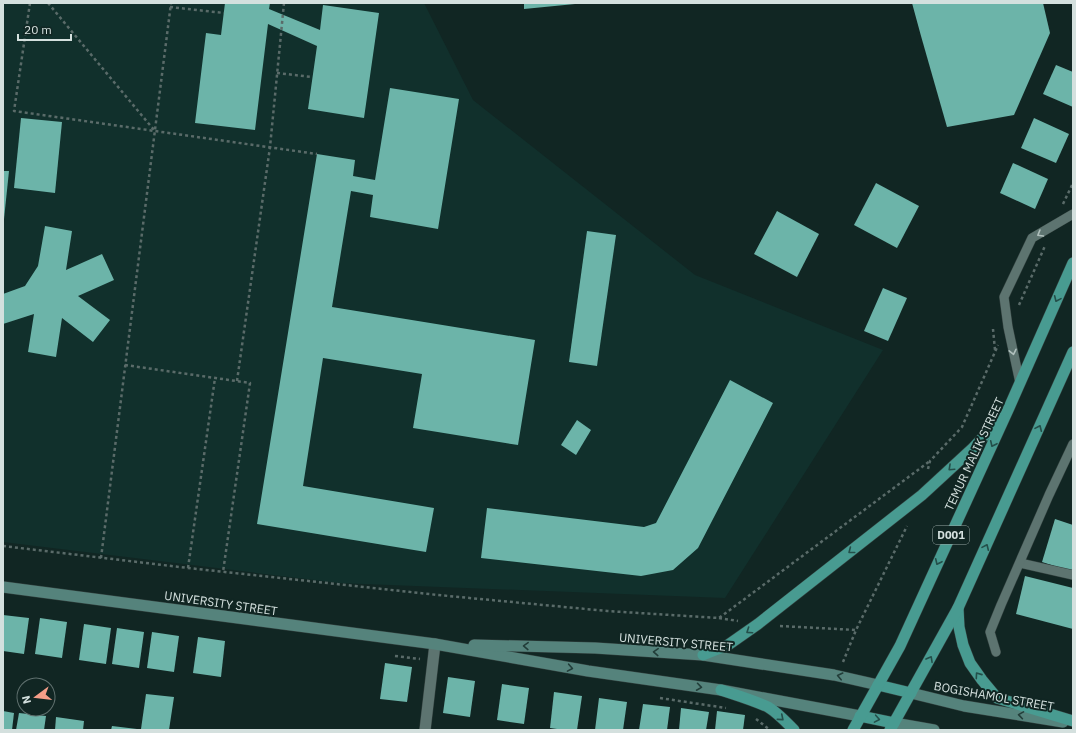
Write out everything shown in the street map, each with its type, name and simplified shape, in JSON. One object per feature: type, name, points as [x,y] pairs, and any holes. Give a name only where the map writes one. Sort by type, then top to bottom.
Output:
[{"type":"highway","name":"TEMUR MALIK STREET","points":[[860,716],[900,646],[1008,410],[1073,263]]},
{"type":"highway","name":"D001","points":[[892,726],[958,608],[1073,352]]},
{"type":"highway","points":[[703,655],[728,645],[758,624],[922,496],[973,448],[1008,410]]},
{"type":"highway","points":[[958,608],[959,627],[963,645],[970,663],[997,698],[1073,722]]},
{"type":"highway","name":"UNIVERSITY STREET","points":[[878,685],[911,693]]},
{"type":"highway","points":[[721,690],[768,708],[794,730]]},
{"type":"highway","name":"D001","points":[[853,730],[860,716]]},
{"type":"highway","points":[[860,716],[892,726]]},
{"type":"main road","name":"UNIVERSITY STREET","points":[[3,587],[435,644],[588,671],[721,690],[860,716]]},
{"type":"main road","name":"UNIVERSITY STREET","points":[[435,644],[595,648],[703,655],[834,675],[878,685]]},
{"type":"main road","name":"BOGISHAMOL STREET","points":[[911,693],[964,706],[1073,722]]},
{"type":"main road","points":[[892,726],[934,730]]},
{"type":"street","points":[[425,730],[435,644]]},
{"type":"lane","points":[[1020,383],[1008,327],[1004,297],[1032,238],[1073,214]]},
{"type":"lane","points":[[996,652],[990,632],[1049,495],[1073,444]]},
{"type":"lane","points":[[1020,563],[1073,575]]},
{"type":"path","points":[[30,3],[14,111],[317,154]]},
{"type":"path","points":[[48,3],[155,131]]},
{"type":"path","points":[[101,558],[171,3]]},
{"type":"path","points":[[237,381],[270,147],[284,3]]},
{"type":"path","points":[[170,7],[224,13]]},
{"type":"path","points":[[277,73],[312,77]]},
{"type":"path","points":[[995,350],[1014,317],[1054,225]]},
{"type":"path","points":[[125,365],[250,383],[222,572]]},
{"type":"path","points":[[188,568],[215,378]]},
{"type":"path","points":[[719,618],[930,461]]},
{"type":"path","points":[[3,546],[222,572],[438,595],[607,611],[719,618],[758,624],[856,630]]},
{"type":"shaded area","points":[[3,3],[424,3],[473,100],[695,275],[883,350],[725,598],[339,583],[3,542]]},
{"type":"building","points":[[225,3],[270,3],[269,9],[320,30],[323,5],[379,13],[364,118],[308,109],[317,46],[268,24],[255,130],[195,123],[206,33],[221,35]]},
{"type":"building","points":[[524,3],[575,3],[575,4],[524,9]]},
{"type":"building","points":[[912,3],[1043,3],[1050,33],[1014,115],[947,127]]},
{"type":"building","points":[[1056,65],[1073,72],[1073,107],[1043,94]]},
{"type":"building","points":[[390,88],[459,99],[438,229],[370,217],[373,195],[351,191],[332,307],[535,340],[518,445],[413,428],[422,374],[323,358],[303,486],[434,508],[426,552],[257,524],[317,154],[355,160],[353,176],[375,180]]},
{"type":"building","points":[[21,118],[62,122],[55,193],[14,188]]},
{"type":"building","points":[[1034,118],[1069,134],[1056,163],[1021,148]]},
{"type":"building","points":[[1013,163],[1048,179],[1035,209],[1000,193]]},
{"type":"building","points":[[3,171],[9,171],[4,219],[3,219]]},
{"type":"building","points":[[876,183],[919,206],[897,248],[854,225]]},
{"type":"building","points":[[777,211],[819,234],[797,277],[754,254]]},
{"type":"building","points":[[45,226],[72,231],[66,270],[102,254],[114,280],[78,296],[110,320],[93,342],[62,318],[56,357],[28,352],[34,314],[3,324],[3,294],[25,286],[38,266]]},
{"type":"building","points":[[587,231],[616,235],[597,366],[569,362]]},
{"type":"building","points":[[883,288],[907,298],[888,341],[864,331]]},
{"type":"building","points":[[730,380],[773,403],[698,548],[673,570],[641,576],[481,558],[487,508],[644,527],[656,523]]},
{"type":"building","points":[[577,420],[591,430],[576,455],[561,445]]},
{"type":"building","points":[[1055,519],[1073,525],[1073,572],[1042,562]]},
{"type":"building","points":[[1025,576],[1073,588],[1073,629],[1016,614]]},
{"type":"building","points":[[3,615],[29,618],[24,654],[3,651]]},
{"type":"building","points":[[40,618],[67,622],[62,658],[35,654]]},
{"type":"building","points":[[84,624],[111,628],[106,664],[79,660]]},
{"type":"building","points":[[117,628],[144,632],[139,668],[112,664]]},
{"type":"building","points":[[152,632],[179,636],[174,672],[147,668]]},
{"type":"building","points":[[198,637],[225,641],[221,677],[193,673]]},
{"type":"building","points":[[385,663],[412,667],[407,702],[380,699]]},
{"type":"building","points":[[448,677],[475,681],[470,717],[443,713]]},
{"type":"building","points":[[502,684],[529,688],[524,724],[497,720]]},
{"type":"building","points":[[554,692],[582,696],[577,730],[550,728]]},
{"type":"building","points":[[146,694],[174,697],[169,730],[141,729]]},
{"type":"building","points":[[599,698],[627,702],[623,730],[595,730]]},
{"type":"building","points":[[643,704],[670,707],[667,730],[639,730]]},
{"type":"building","points":[[681,708],[709,712],[706,730],[679,730]]},
{"type":"building","points":[[3,711],[14,713],[12,730],[3,730]]},
{"type":"building","points":[[717,711],[745,715],[743,730],[715,730]]},
{"type":"building","points":[[18,717],[46,717],[44,730],[16,730]]},
{"type":"building","points":[[56,717],[84,721],[83,730],[55,730]]},
{"type":"building","points":[[112,726],[137,729],[137,730],[111,730]]}]
